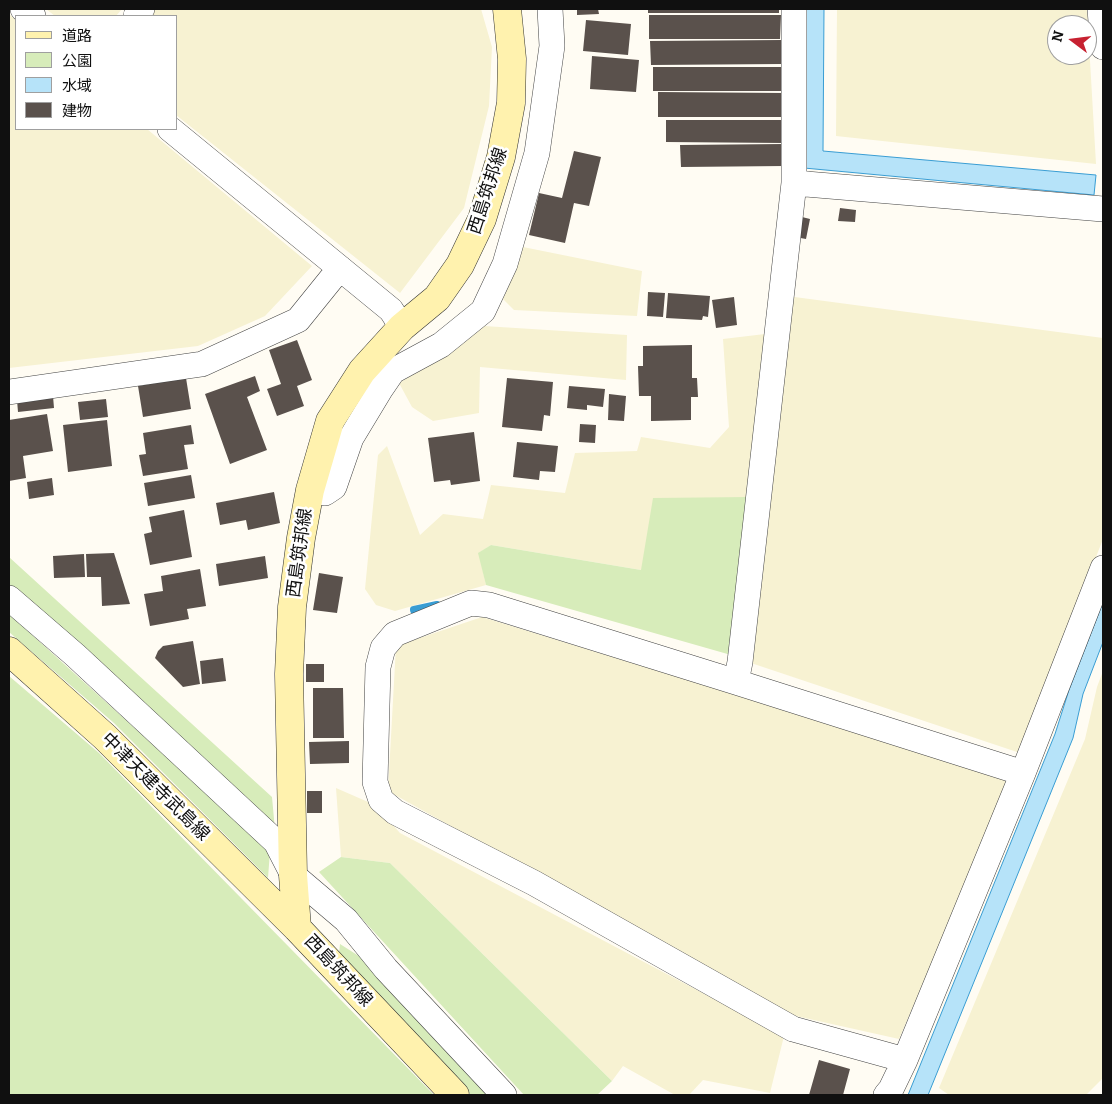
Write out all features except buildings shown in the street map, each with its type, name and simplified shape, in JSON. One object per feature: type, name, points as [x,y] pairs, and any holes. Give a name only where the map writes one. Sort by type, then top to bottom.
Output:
[{"type":"main road","name":"西島筑邦線","points":[[455,1095],[297,928],[293,875],[288,674],[292,607],[301,538],[310,490],[330,422],[362,371],[402,327],[437,298],[460,265],[482,219],[501,157],[511,103],[512,59],[507,9]]},
{"type":"main road","name":"中津天建寺武島線","points":[[9,651],[105,737],[297,928]]},
{"type":"street","points":[[310,490],[324,493],[334,487],[351,438],[393,371],[441,345],[483,311],[505,264],[537,154],[552,46],[550,9]]},
{"type":"street","points":[[736,682],[740,662],[794,183],[794,9]]},
{"type":"street","points":[[1100,9],[1103,47]]},
{"type":"street","points":[[171,130],[392,310],[402,327]]},
{"type":"street","points":[[794,183],[1103,209]]},
{"type":"street","points":[[9,392],[202,364],[298,320],[340,268]]},
{"type":"street","points":[[886,1095],[891,1089],[905,1060],[1023,774],[1103,568]]},
{"type":"street","points":[[9,598],[75,655],[276,842],[293,875],[346,920],[386,969],[504,1095]]},
{"type":"street","points":[[905,1060],[793,1029],[534,883],[395,812],[381,800],[375,782],[378,667],[383,648],[395,634],[471,603],[489,605],[1023,774]]},
{"type":"shaded area","points":[[46,9],[122,9],[117,15],[54,15]]},
{"type":"shaded area","points":[[154,9],[481,9],[492,47],[489,106],[464,208],[400,293],[178,117],[178,15],[149,15]]},
{"type":"shaded area","points":[[837,9],[1087,9],[1087,15],[1047,15],[1047,65],[1090,65],[1096,164],[836,136]]},
{"type":"shaded area","points":[[9,14],[15,19],[15,130],[148,130],[312,266],[265,316],[198,346],[9,368]]},
{"type":"shaded area","points":[[523,247],[642,271],[637,316],[514,310],[503,299]]},
{"type":"shaded area","points":[[787,296],[1103,338],[1103,539],[1020,753],[748,662]]},
{"type":"shaded area","points":[[484,326],[627,335],[626,380],[480,367],[479,413],[433,421],[412,407],[399,383],[460,346]]},
{"type":"shaded area","points":[[765,334],[748,497],[641,570],[491,545],[479,553],[486,585],[395,611],[376,605],[365,589],[378,455],[387,446],[420,535],[443,514],[483,519],[491,485],[565,493],[575,453],[637,451],[641,437],[710,448],[729,427],[723,339]]},
{"type":"shaded area","points":[[482,617],[1011,779],[899,1039],[787,1014],[388,791],[396,646]]},
{"type":"shaded area","points":[[1103,671],[1103,1078],[1086,1095],[949,1095],[939,1088],[1085,739],[1097,687]]},
{"type":"shaded area","points":[[336,788],[375,805],[400,833],[784,1036],[770,1093],[703,1080],[689,1095],[675,1095],[623,1066],[612,1081],[390,863],[341,857]]},
{"type":"green space","points":[[748,497],[731,655],[486,585],[478,553],[491,545],[641,570],[653,498]]},
{"type":"green space","points":[[9,557],[272,797],[275,830],[9,586]]},
{"type":"green space","points":[[9,614],[270,851],[268,878],[114,723],[9,632]]},
{"type":"green space","points":[[9,676],[99,753],[434,1095],[9,1095]]},
{"type":"green space","points":[[341,857],[390,863],[612,1081],[597,1095],[524,1095],[319,872]]},
{"type":"green space","points":[[340,944],[376,967],[495,1095],[471,1095],[339,954]]},
{"type":"water","points":[[806,9],[824,9],[823,151],[1096,175],[1094,195],[804,168]]},
{"type":"water","points":[[1103,602],[1103,642],[1083,694],[1073,738],[928,1095],[908,1095],[1055,734],[1069,690]]},
{"type":"waterway","points":[[414,610],[437,605]]}]
